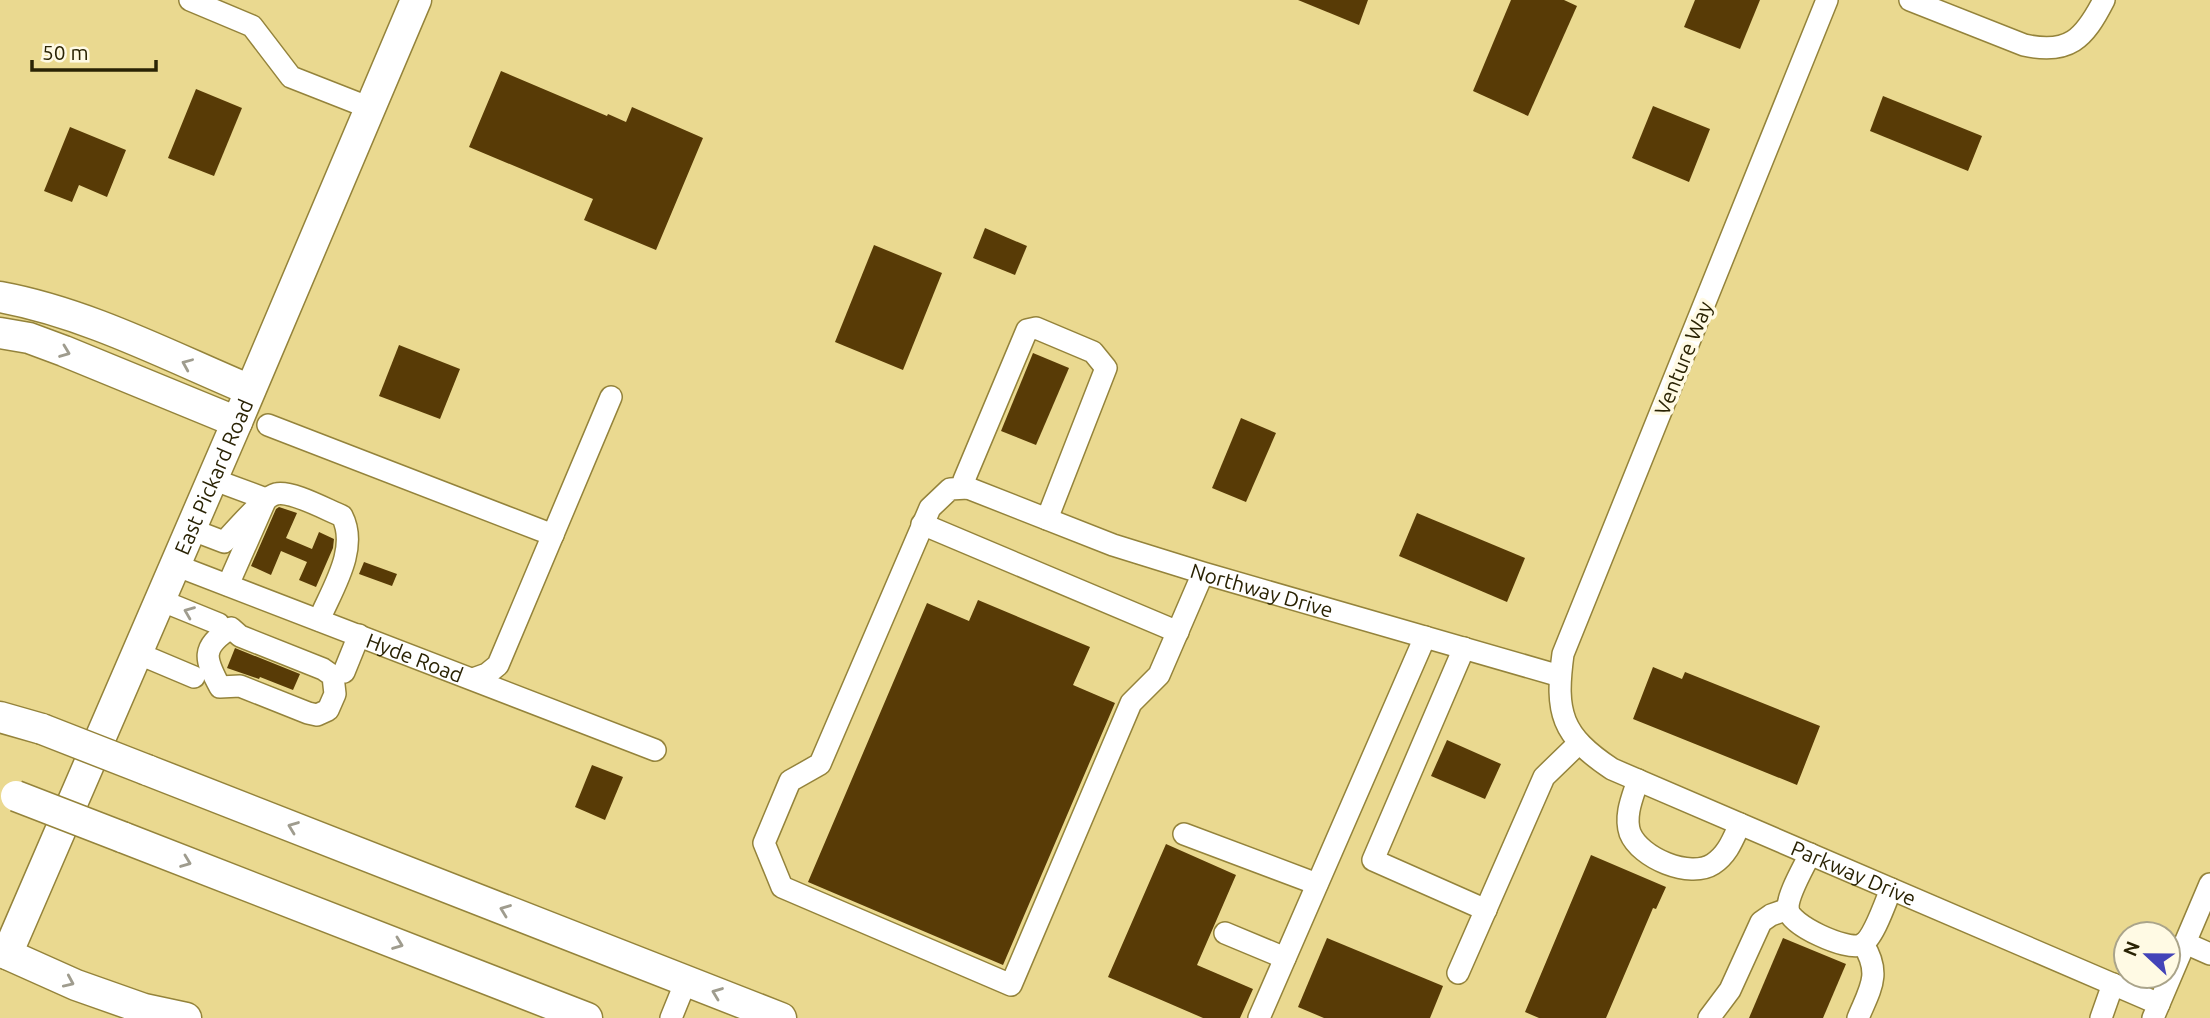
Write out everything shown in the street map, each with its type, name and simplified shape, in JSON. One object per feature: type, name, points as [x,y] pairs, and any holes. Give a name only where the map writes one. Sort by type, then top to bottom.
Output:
[{"type":"highway","name":"East Pickard Road","points":[[4,952],[160,600],[416,0]]},
{"type":"highway","points":[[0,297],[33,303],[74,316],[250,390]]},
{"type":"highway","points":[[0,333],[29,338],[64,351],[237,422]]},
{"type":"highway","points":[[0,717],[42,729],[781,1018]]},
{"type":"highway","points":[[8,793],[587,1018]]},
{"type":"highway","points":[[4,952],[76,985],[144,1009],[186,1018]]},
{"type":"street","points":[[190,0],[252,26],[291,77],[370,108]]},
{"type":"street","name":"Venture Way","points":[[1564,721],[1560,695],[1563,654],[1827,0]]},
{"type":"street","points":[[1910,0],[2024,45],[2043,49],[2063,47],[2081,35],[2104,0]]},
{"type":"street","points":[[1047,519],[1105,368],[1093,352],[1036,328],[1027,330],[964,480],[968,488],[950,489],[930,508],[922,524],[820,765],[790,781],[764,843],[782,887],[1010,985],[1131,703],[1159,675],[1203,573]]},
{"type":"street","points":[[250,390],[268,425]]},
{"type":"street","points":[[473,678],[487,674],[498,665],[611,397]]},
{"type":"street","points":[[237,422],[268,425],[553,535]]},
{"type":"street","points":[[212,479],[266,499]]},
{"type":"street","name":"Northway Drive","points":[[968,488],[1113,545],[1560,676]]},
{"type":"street","points":[[228,585],[234,546],[266,499],[277,493],[290,494],[342,516],[348,528],[348,552],[319,620]]},
{"type":"street","points":[[922,524],[1178,632]]},
{"type":"street","points":[[190,529],[234,546]]},
{"type":"street","name":"Hyde Road","points":[[175,565],[655,750]]},
{"type":"street","points":[[160,600],[219,624]]},
{"type":"street","points":[[231,628],[240,636],[333,676],[335,694],[328,710],[317,715],[240,686],[220,687],[207,664],[207,656],[219,635],[231,628]]},
{"type":"street","points":[[344,672],[359,635]]},
{"type":"street","points":[[1259,1018],[1425,637]]},
{"type":"street","points":[[1464,648],[1373,860],[1486,910]]},
{"type":"street","points":[[137,653],[194,677]]},
{"type":"street","name":"Parkway Drive","points":[[1564,721],[1579,743],[1612,769],[2112,984]]},
{"type":"street","points":[[1458,973],[1544,777],[1579,743]]},
{"type":"street","points":[[1638,780],[1628,811],[1630,832],[1640,849],[1664,862],[1683,869],[1702,870],[1715,863],[1729,849],[1740,824]]},
{"type":"street","points":[[1184,834],[1317,884]]},
{"type":"street","points":[[1810,854],[1790,897],[1788,909],[1791,918],[1813,932],[1848,946],[1863,944],[1891,889]]},
{"type":"street","points":[[2156,1011],[2210,884]]},
{"type":"street","points":[[1709,1018],[1730,990],[1761,922],[1788,909]]},
{"type":"street","points":[[1225,933],[1285,958]]},
{"type":"street","points":[[2185,943],[2210,954]]},
{"type":"street","points":[[1858,1018],[1874,980],[1871,958],[1863,944]]},
{"type":"street","points":[[671,1018],[686,981]]},
{"type":"street","points":[[2101,1018],[2112,987]]},
{"type":"street","name":"Parkway Drive","points":[[2123,990],[2156,1011]]},
{"type":"building","points":[[1298,0],[1368,0],[1359,25]]},
{"type":"building","points":[[1511,0],[1564,0],[1577,6],[1528,116],[1473,91]]},
{"type":"building","points":[[1695,0],[1760,0],[1740,49],[1684,27]]},
{"type":"building","points":[[501,71],[607,116],[608,114],[626,122],[632,107],[703,138],[656,250],[584,220],[593,199],[469,147]]},
{"type":"building","points":[[196,89],[242,108],[214,176],[168,158]]},
{"type":"building","points":[[1883,96],[1982,136],[1968,171],[1870,131]]},
{"type":"building","points":[[1653,106],[1710,129],[1689,182],[1632,158]]},
{"type":"building","points":[[70,127],[126,150],[107,197],[79,185],[72,202],[44,191]]},
{"type":"building","points":[[985,228],[1027,246],[1015,275],[973,258]]},
{"type":"building","points":[[874,245],[942,273],[903,370],[835,342]]},
{"type":"building","points":[[399,345],[460,369],[440,419],[379,396]]},
{"type":"building","points":[[1033,353],[1069,368],[1036,445],[1001,431]]},
{"type":"building","points":[[1241,418],[1276,433],[1246,502],[1212,488]]},
{"type":"building","points":[[279,507],[297,513],[286,538],[312,549],[319,532],[334,539],[333,548],[316,587],[299,580],[307,562],[281,551],[271,575],[251,566]]},
{"type":"building","points":[[1417,513],[1525,558],[1507,602],[1399,556]]},
{"type":"building","points":[[364,562],[397,574],[392,586],[359,574]]},
{"type":"building","points":[[978,600],[1090,647],[1073,685],[1115,703],[1003,965],[808,882],[927,603],[969,621]]},
{"type":"building","points":[[235,648],[300,674],[293,690],[227,668]]},
{"type":"building","points":[[1653,667],[1682,679],[1685,672],[1820,726],[1797,785],[1633,719]]},
{"type":"building","points":[[1447,740],[1501,764],[1485,799],[1431,776]]},
{"type":"building","points":[[592,765],[623,777],[605,820],[575,807]]},
{"type":"building","points":[[1166,844],[1236,875],[1197,965],[1253,989],[1240,1018],[1203,1018],[1108,977]]},
{"type":"building","points":[[1591,855],[1666,887],[1656,909],[1653,908],[1606,1018],[1539,1018],[1525,1012]]},
{"type":"building","points":[[1327,938],[1443,986],[1430,1018],[1324,1018],[1298,1007]]},
{"type":"building","points":[[1783,938],[1846,964],[1823,1018],[1749,1018]]}]
